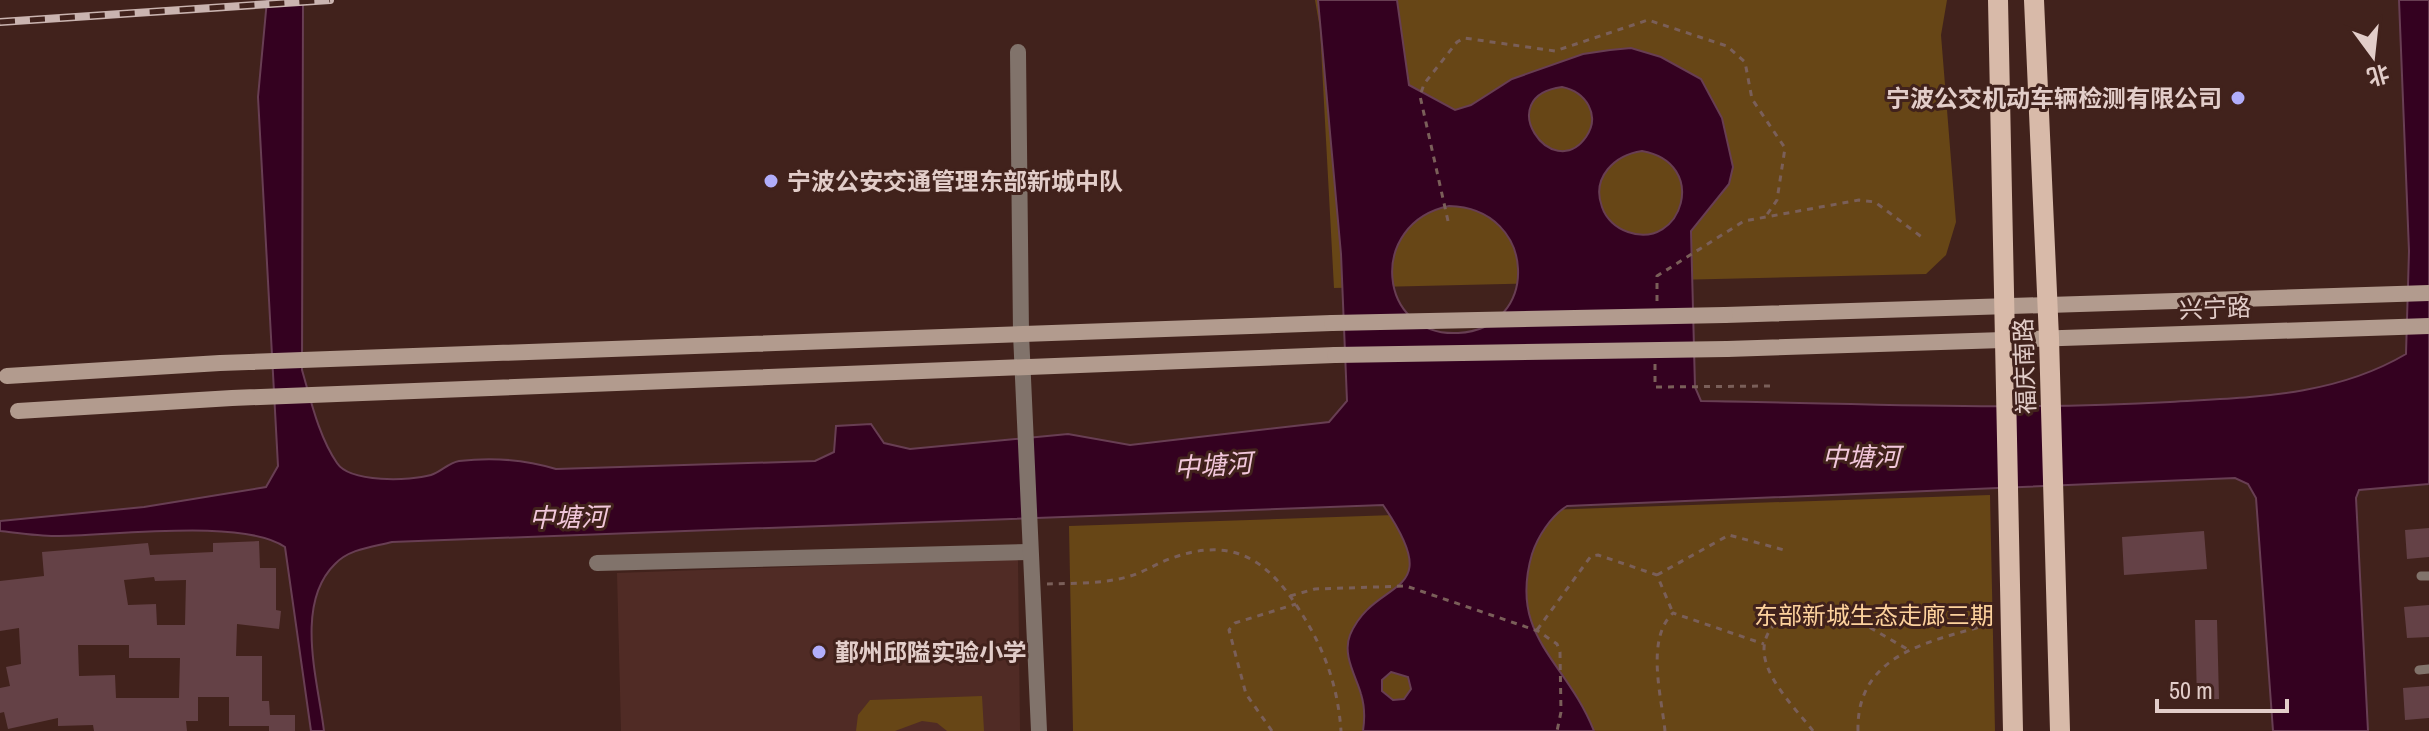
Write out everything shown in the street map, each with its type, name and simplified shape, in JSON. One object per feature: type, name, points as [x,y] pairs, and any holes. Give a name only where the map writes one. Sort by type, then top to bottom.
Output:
[{"type":"main road","name":"福庆南路","points":[[1998,0],[2002,340],[2013,731]]},
{"type":"main road","name":"福庆南路","points":[[2034,0],[2048,303],[2060,731]]},
{"type":"main road","points":[[7,376],[220,363],[1332,323],[1725,315],[2429,293]]},
{"type":"main road","name":"兴宁路","points":[[18,411],[232,398],[1335,355],[1727,349],[2429,326]]},
{"type":"street","points":[[1018,52],[1021,334],[1039,731]]},
{"type":"street","points":[[597,563],[1030,549]]},
{"type":"path","points":[[1448,221],[1449,213],[1420,96],[1457,42],[1464,38],[1555,51],[1648,20],[1727,46],[1745,62],[1752,99],[1785,148],[1777,200],[1766,216]]},
{"type":"path","points":[[1698,251],[1744,221],[1859,200],[1875,202],[1923,238]]},
{"type":"path","points":[[1710,387],[1772,386]]},
{"type":"path","points":[[1537,630],[1591,556],[1598,555],[1657,575],[1729,535],[1784,550]]},
{"type":"path","points":[[1032,586],[1126,578],[1188,553],[1226,550],[1256,561],[1296,604],[1324,653],[1339,704],[1341,731]]},
{"type":"path","points":[[1657,575],[1673,613],[1764,644]]},
{"type":"path","points":[[1290,596],[1315,589],[1406,586],[1537,630],[1557,644],[1560,652],[1561,712],[1557,731]]},
{"type":"path","points":[[1272,731],[1246,694],[1229,630],[1235,623],[1296,604]]},
{"type":"path","points":[[1813,731],[1765,664],[1764,644],[1769,631],[1782,618],[1798,610],[1815,607],[1833,611],[1911,651]]},
{"type":"path","points":[[1665,731],[1656,660],[1668,618],[1673,613]]},
{"type":"path","points":[[1858,731],[1857,715],[1870,679],[1890,661],[1933,641],[2010,618]]},
{"type":"shaded area","name":"鄞州邱隘实验小学","points":[[1018,559],[1020,731],[621,731],[617,573]]},
{"type":"green space","points":[[1315,0],[1947,0],[1941,35],[1956,222],[1946,255],[1926,274],[1334,288],[1320,29]]},
{"type":"green space","name":"东部新城生态走廊三期","points":[[1990,495],[1995,731],[1073,731],[1069,526]]},
{"type":"green space","points":[[982,696],[984,731],[947,731],[937,723],[922,721],[895,731],[856,731],[858,715],[870,700]]},
{"type":"water","name":"中塘河","points":[[267,0],[303,0],[302,370],[325,442],[337,463],[344,470],[367,477],[421,477],[435,474],[455,462],[484,459],[520,461],[556,469],[815,461],[834,452],[836,426],[871,424],[884,443],[910,449],[1068,434],[1130,445],[1329,422],[1347,401],[1341,254],[1318,0],[1397,0],[1409,85],[1455,110],[1471,105],[1512,79],[1583,54],[1610,50],[1631,48],[1661,57],[1701,79],[1722,118],[1733,167],[1729,184],[1691,231],[1695,387],[1701,401],[2111,405],[2261,396],[2321,387],[2350,379],[2406,354],[2409,251],[2399,0],[2429,0],[2429,484],[2359,490],[2356,498],[2368,731],[2273,731],[2256,498],[2248,484],[2235,478],[1567,506],[1550,521],[1532,554],[1527,583],[1528,607],[1544,647],[1582,706],[1594,731],[1363,731],[1363,703],[1349,658],[1350,635],[1361,616],[1401,584],[1408,572],[1409,557],[1402,536],[1383,505],[392,542],[347,555],[335,564],[323,581],[315,600],[312,644],[324,731],[311,731],[285,547],[265,538],[208,531],[55,536],[0,531],[0,521],[144,507],[266,487],[278,466],[258,97]],"holes":[[[1562,87],[1578,94],[1589,106],[1590,129],[1572,149],[1558,151],[1545,145],[1535,133],[1529,119],[1531,105],[1541,94]],[[1642,151],[1663,159],[1676,171],[1682,187],[1681,203],[1674,218],[1663,229],[1647,234],[1628,232],[1616,225],[1604,211],[1599,196],[1608,169],[1632,153]],[[1449,206],[1478,212],[1500,226],[1513,246],[1518,269],[1515,292],[1504,312],[1485,326],[1458,333],[1431,329],[1411,317],[1398,299],[1392,277],[1394,255],[1404,234],[1423,217]],[[1391,672],[1408,677],[1411,689],[1404,699],[1393,700],[1382,691],[1382,680]]]},
{"type":"building","points":[[2429,528],[2429,557],[2407,559],[2405,530]]},
{"type":"building","points":[[2204,531],[2207,569],[2124,575],[2122,537]]},
{"type":"building","points":[[259,541],[260,568],[276,568],[276,610],[281,611],[279,629],[237,624],[236,656],[262,656],[262,701],[269,701],[270,715],[295,715],[295,731],[269,731],[269,726],[229,726],[229,697],[198,697],[198,721],[186,721],[187,731],[94,731],[93,725],[58,726],[58,718],[8,729],[4,712],[0,713],[0,688],[10,686],[6,667],[21,664],[19,628],[0,631],[0,581],[44,576],[42,552],[148,543],[150,555],[213,552],[213,543]],"holes":[[[154,577],[155,581],[186,580],[185,625],[157,625],[156,604],[128,605],[124,580]],[[78,645],[129,645],[129,658],[180,658],[179,698],[116,698],[115,675],[79,676]]]},
{"type":"building","points":[[2429,605],[2429,637],[2407,638],[2404,607]]},
{"type":"building","points":[[2195,620],[2217,620],[2219,699],[2197,700]]},
{"type":"building","points":[[2429,686],[2429,718],[2405,720],[2403,688]]},
{"type":"railway","points":[[0,22],[330,0]]},
{"type":"place","name":"宁波公交机动车辆检测有限公司","points":[[2238,98]]},
{"type":"place","name":"宁波公安交通管理东部新城中队","points":[[771,181]]},
{"type":"place","name":"鄞州邱隘实验小学","points":[[819,652]]}]
